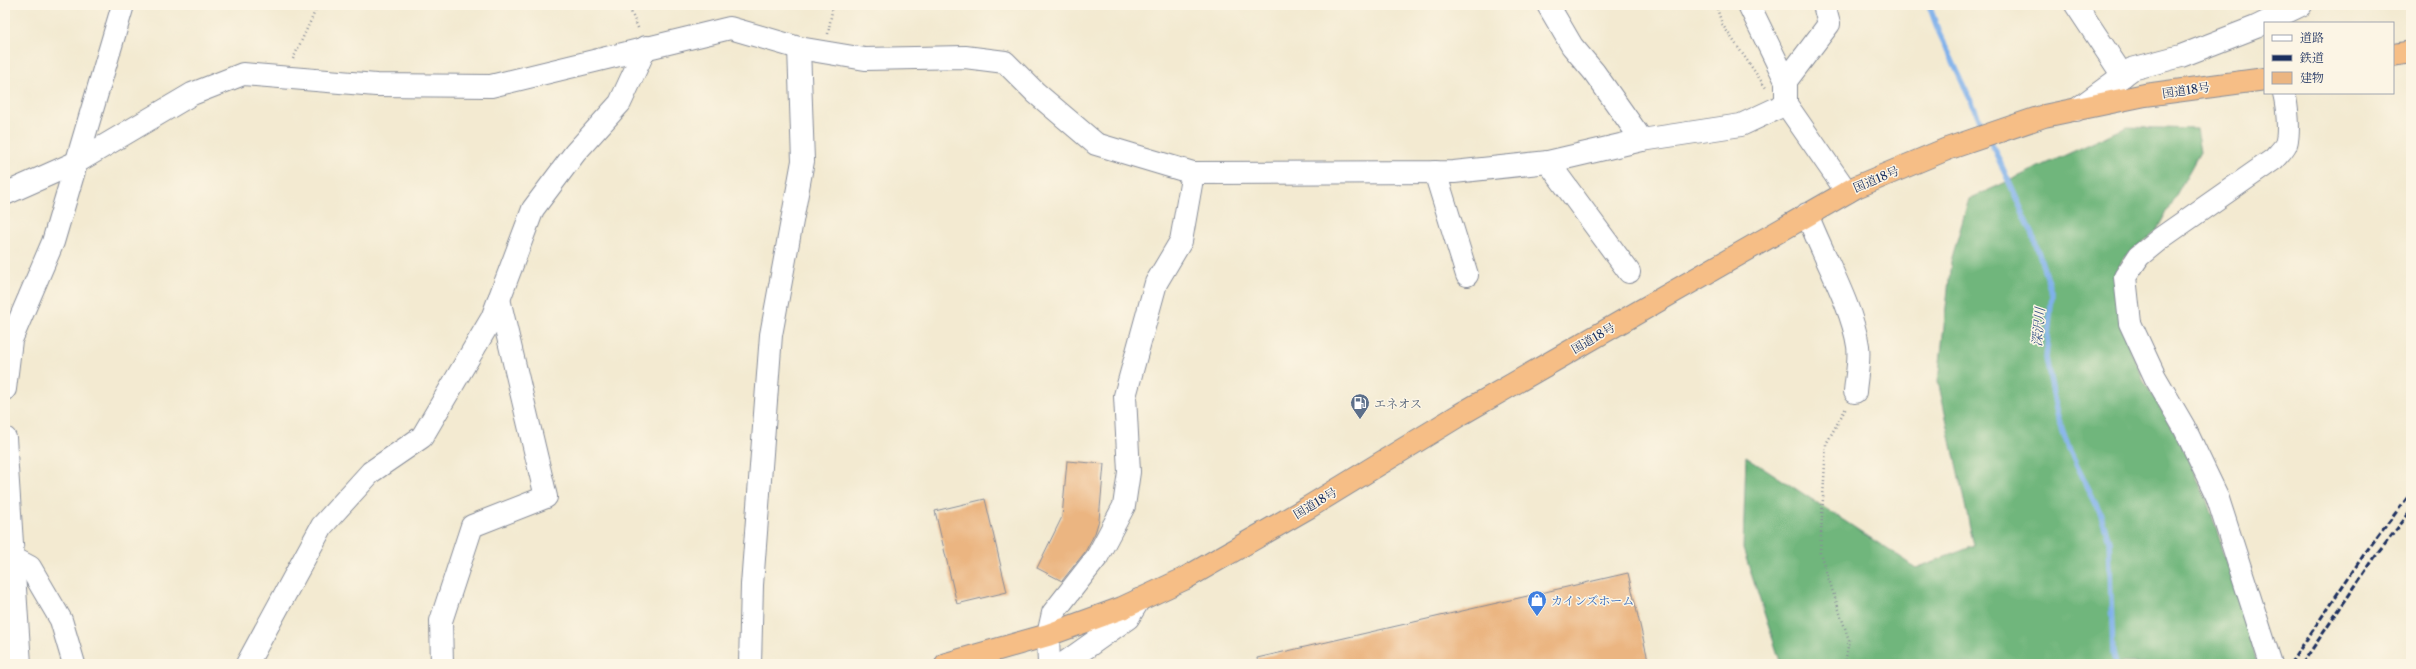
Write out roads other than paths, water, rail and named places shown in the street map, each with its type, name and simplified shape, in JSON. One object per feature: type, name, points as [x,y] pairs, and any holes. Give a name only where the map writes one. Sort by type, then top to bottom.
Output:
[{"type":"highway","points":[[2394,56],[2411,52]]},
{"type":"highway","name":"国道18号","points":[[946,664],[1048,635],[1139,600],[1190,576],[1309,507],[1461,414],[1852,189],[1947,150],[2044,116],[2145,95],[2264,79]]},
{"type":"street","points":[[5,389],[11,340],[53,242],[123,5]]},
{"type":"street","points":[[1548,5],[1572,46],[1594,72],[1642,140]]},
{"type":"street","points":[[1749,5],[1786,81],[1786,104],[1852,189]]},
{"type":"street","points":[[1786,81],[1829,24],[1824,5]]},
{"type":"street","points":[[2076,5],[2123,76]]},
{"type":"street","points":[[2266,22],[2301,5]]},
{"type":"street","points":[[2076,110],[2132,69],[2181,56],[2264,23]]},
{"type":"street","points":[[5,194],[77,162],[192,94],[243,74],[376,86],[491,86],[646,47],[730,28],[799,48],[865,59],[965,56],[1005,62],[1036,93],[1096,144],[1193,173],[1454,172],[1548,162],[1642,140],[1741,125],[1786,104]]},
{"type":"street","points":[[248,664],[322,526],[371,472],[422,437],[492,318],[533,209],[575,153],[620,103],[646,47]]},
{"type":"street","points":[[750,664],[752,585],[771,335],[803,161],[799,48]]},
{"type":"street","points":[[2271,664],[2217,496],[2184,427],[2155,377],[2130,323],[2125,277],[2139,256],[2161,238],[2274,159],[2282,150],[2286,143],[2287,127],[2287,104],[2284,94]]},
{"type":"street","points":[[1548,162],[1630,272]]},
{"type":"street","points":[[1435,172],[1467,275]]},
{"type":"street","points":[[1049,664],[1048,635],[1053,613],[1097,557],[1124,506],[1129,472],[1125,396],[1156,283],[1181,241],[1193,173]]},
{"type":"street","points":[[1807,214],[1821,250],[1844,298],[1858,346],[1855,392]]},
{"type":"street","points":[[442,664],[440,621],[472,526],[546,497],[499,299]]},
{"type":"street","points":[[5,438],[20,664]]},
{"type":"street","points":[[13,558],[30,567],[61,620],[74,664]]},
{"type":"street","points":[[1063,664],[1128,618],[1139,600]]},
{"type":"waterway","name":"深沢川","points":[[1929,5],[1938,30],[1985,131]]},
{"type":"waterway","name":"深沢川","points":[[1989,138],[2033,235],[2052,295],[2046,358],[2057,414],[2069,449],[2100,512],[2109,541],[2113,653],[2116,664]]},
{"type":"railway","points":[[2290,664],[2365,553],[2411,493]]},
{"type":"railway","points":[[2302,664],[2375,557],[2411,511]]},
{"type":"place","name":"エネオス","points":[[1360,420]]},
{"type":"place","name":"カインズホーム","points":[[1537,617]]}]
